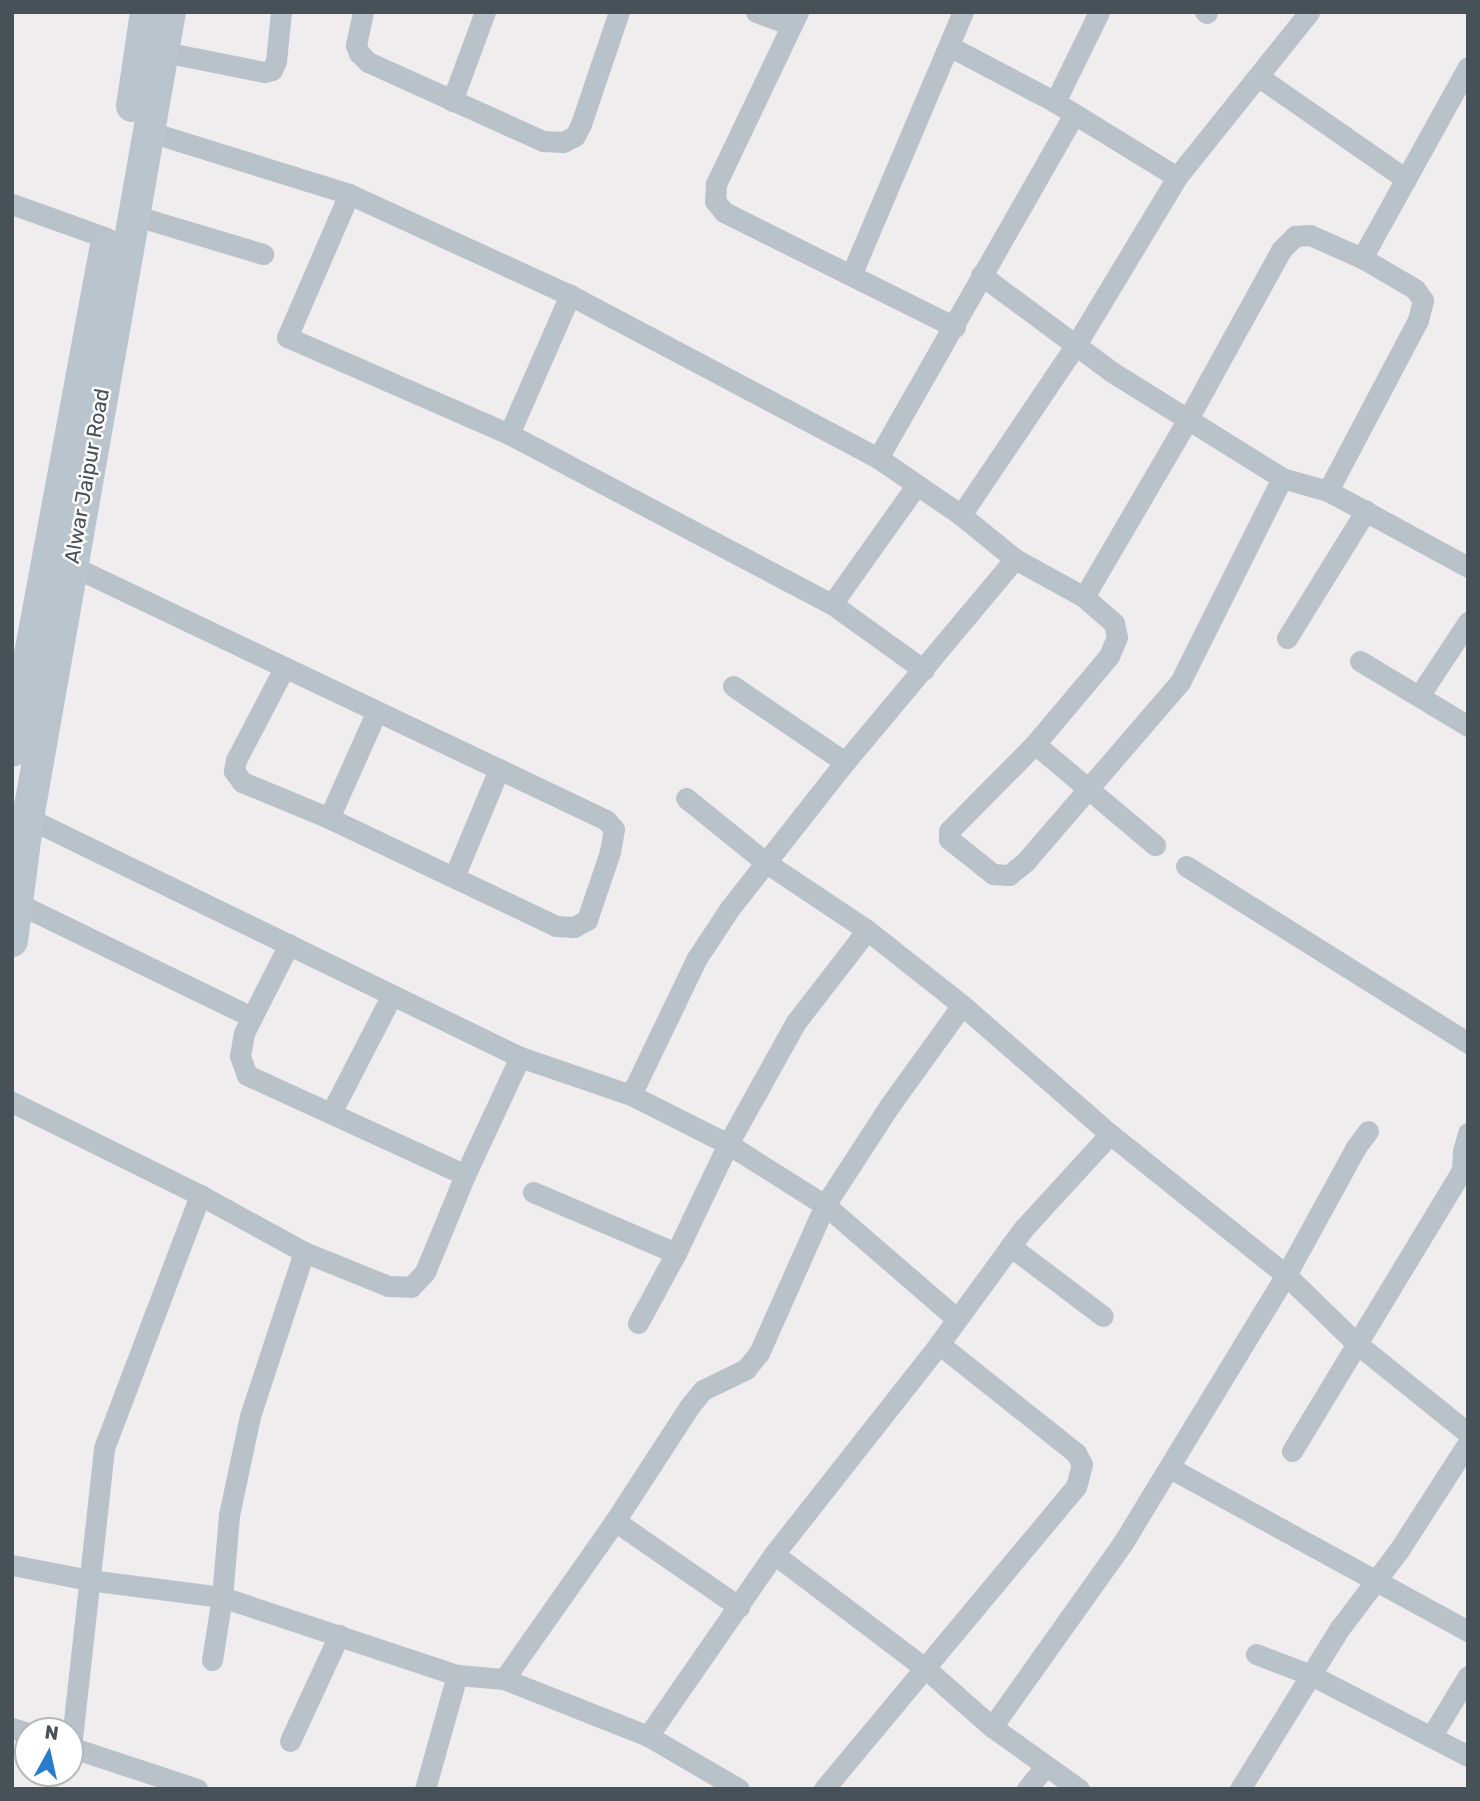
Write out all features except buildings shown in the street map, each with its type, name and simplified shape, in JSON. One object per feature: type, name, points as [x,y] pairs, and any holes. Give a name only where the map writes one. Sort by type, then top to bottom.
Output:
[{"type":"main road","name":"Alwar Jaipur Road","points":[[12,751],[146,12]]},
{"type":"main road","name":"Alwar Jaipur Road","points":[[12,941],[28,818],[132,215],[170,12]]},
{"type":"street","points":[[164,52],[264,72],[272,69],[276,61],[281,12]]},
{"type":"street","points":[[363,12],[356,36],[359,53],[368,62],[542,141],[563,142],[575,136],[581,124],[619,12]]},
{"type":"street","points":[[452,102],[485,12]]},
{"type":"street","points":[[756,12],[795,19],[716,184],[715,201],[724,212],[852,273],[955,327]]},
{"type":"street","points":[[852,273],[963,12]]},
{"type":"street","points":[[1055,102],[1099,12]]},
{"type":"street","points":[[961,514],[1077,343],[1177,177],[1309,12]]},
{"type":"street","points":[[949,46],[1055,102],[1177,177]]},
{"type":"street","points":[[1362,258],[1468,67]]},
{"type":"street","points":[[1259,77],[1406,179]]},
{"type":"street","points":[[878,458],[1074,114]]},
{"type":"street","points":[[148,131],[349,194],[570,295],[878,458],[961,514],[1015,559],[1084,597],[1114,624],[1117,637],[1109,656],[1035,744],[948,831],[949,839],[993,874],[1009,875],[1026,861],[1091,789],[1180,682],[1282,478]]},
{"type":"street","points":[[349,194],[287,337],[509,434],[832,604],[925,670]]},
{"type":"street","points":[[12,204],[107,238]]},
{"type":"street","points":[[132,215],[263,254]]},
{"type":"street","points":[[1084,597],[1189,417],[1281,250],[1295,236],[1310,235],[1362,258],[1415,289],[1423,300],[1418,320],[1328,491]]},
{"type":"street","points":[[981,275],[1077,343],[1112,372],[1189,417],[1282,478],[1328,491],[1366,509],[1468,568]]},
{"type":"street","points":[[509,434],[570,295]]},
{"type":"street","points":[[832,604],[916,486]]},
{"type":"street","points":[[1287,638],[1366,509]]},
{"type":"street","points":[[631,1094],[697,958],[765,862],[1015,559]]},
{"type":"street","points":[[72,566],[284,667],[376,713],[606,820],[614,829],[610,852],[587,920],[574,928],[556,926],[329,818],[242,782],[234,771],[236,760],[284,667]]},
{"type":"street","points":[[1419,696],[1468,622]]},
{"type":"street","points":[[1360,661],[1468,726]]},
{"type":"street","points":[[733,686],[845,762]]},
{"type":"street","points":[[329,818],[376,713]]},
{"type":"street","points":[[1035,744],[1155,845]]},
{"type":"street","points":[[454,877],[499,769]]},
{"type":"street","points":[[686,798],[765,862],[867,930],[962,1005],[1110,1134],[1286,1275],[1356,1343],[1468,1433]]},
{"type":"street","points":[[28,818],[289,944],[391,997],[520,1057],[631,1094],[728,1144],[825,1205],[957,1319]]},
{"type":"street","points":[[1186,866],[1468,1043]]},
{"type":"street","points":[[17,903],[251,1017]]},
{"type":"street","points":[[638,1323],[676,1253],[728,1144],[796,1022],[867,930]]},
{"type":"street","points":[[289,944],[244,1033],[240,1056],[247,1075],[465,1175]]},
{"type":"street","points":[[331,1113],[391,997]]},
{"type":"street","points":[[504,1679],[703,1390],[746,1370],[759,1353],[825,1205],[890,1105],[962,1005]]},
{"type":"street","points":[[12,1102],[200,1195],[304,1252],[387,1286],[411,1287],[425,1272],[465,1175],[520,1057]]},
{"type":"street","points":[[992,1727],[1125,1541],[1286,1275],[1356,1147],[1368,1131]]},
{"type":"street","points":[[1292,1451],[1356,1343],[1465,1171],[1463,1150],[1468,1133]]},
{"type":"street","points":[[648,1735],[774,1554],[939,1344],[1010,1246],[1110,1134]]},
{"type":"street","points":[[533,1192],[676,1253]]},
{"type":"street","points":[[74,1717],[104,1448],[200,1195]]},
{"type":"street","points":[[1010,1246],[1103,1316]]},
{"type":"street","points":[[212,1660],[222,1597],[229,1514],[250,1416],[304,1252]]},
{"type":"street","points":[[824,1789],[1076,1487],[1082,1464],[1076,1453],[939,1344]]},
{"type":"street","points":[[1240,1789],[1340,1628],[1376,1583],[1468,1443]]},
{"type":"street","points":[[1170,1468],[1468,1631]]},
{"type":"street","points":[[615,1521],[739,1607]]},
{"type":"street","points":[[774,1554],[925,1668],[992,1727],[1079,1789]]},
{"type":"street","points":[[12,1565],[89,1580],[222,1597],[457,1675],[504,1679],[648,1735],[739,1789]]},
{"type":"street","points":[[290,1741],[339,1635]]},
{"type":"street","points":[[1256,1654],[1311,1675],[1468,1756]]},
{"type":"street","points":[[425,1789],[457,1675]]},
{"type":"street","points":[[1431,1737],[1468,1676]]},
{"type":"street","points":[[84,1751],[197,1789]]},
{"type":"street","points":[[1027,1789],[1045,1767]]}]
